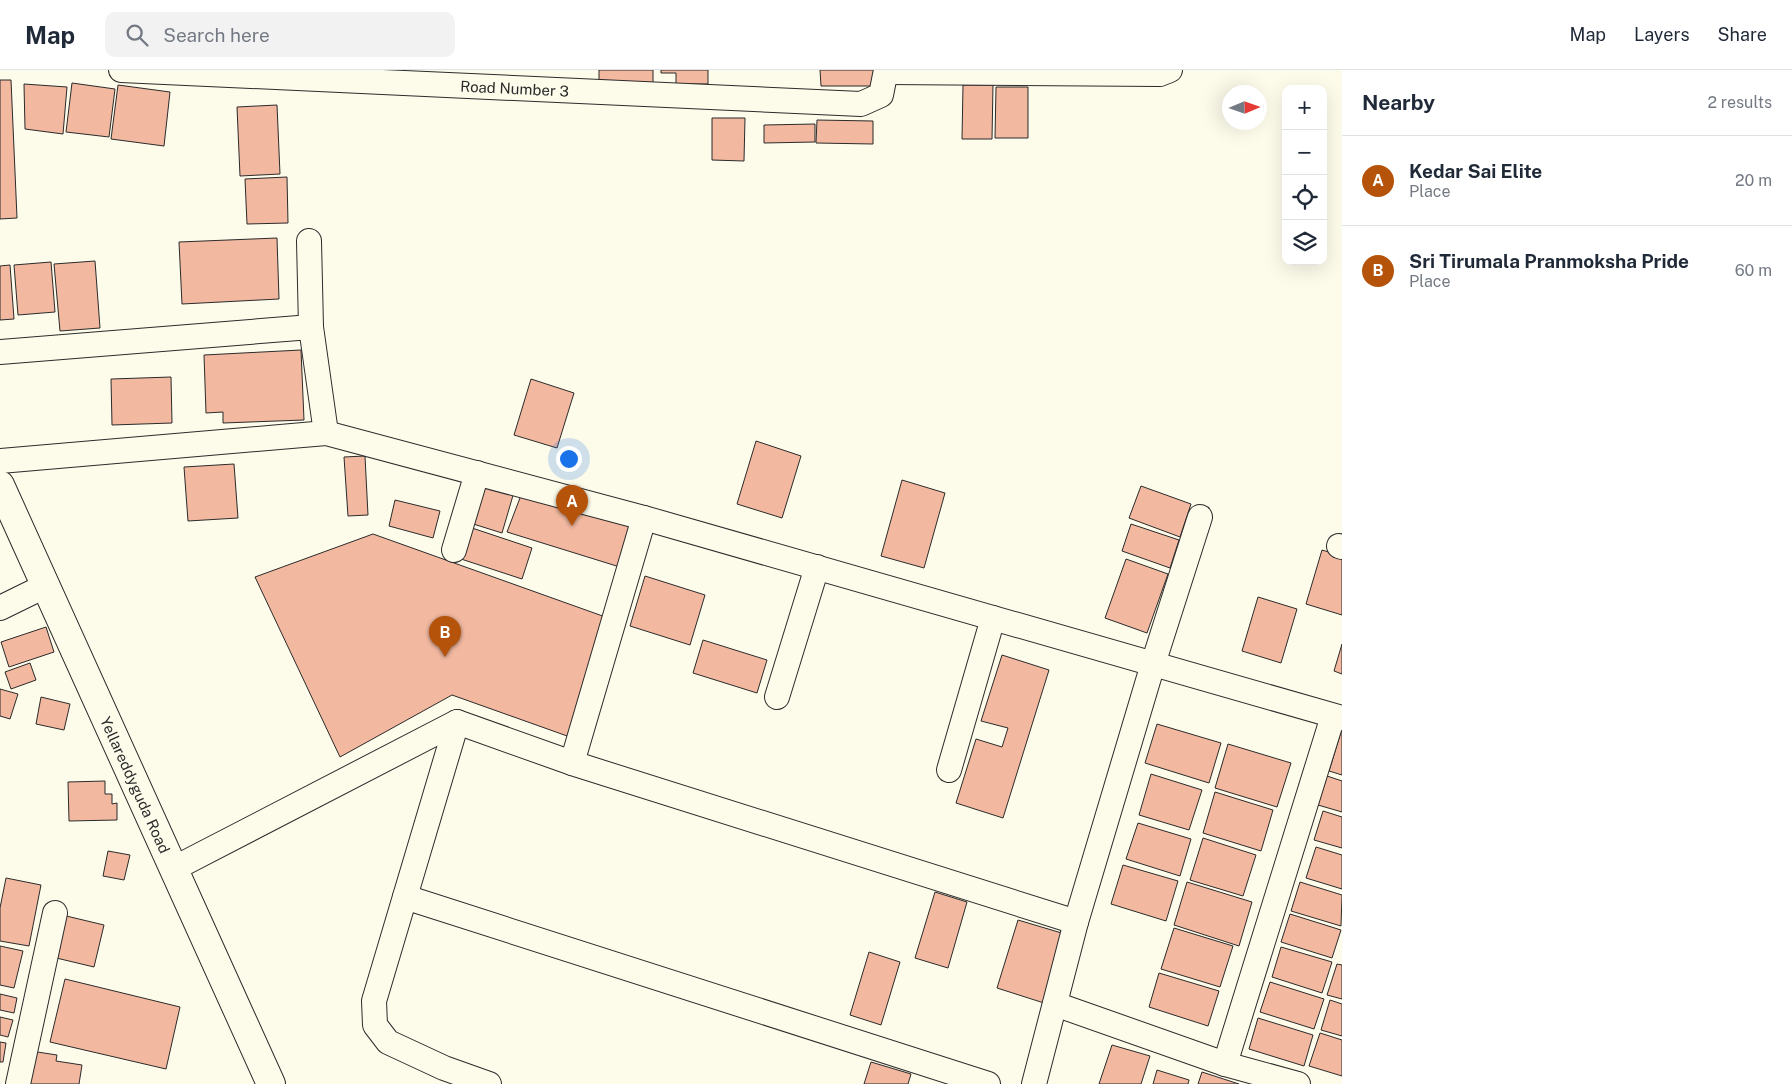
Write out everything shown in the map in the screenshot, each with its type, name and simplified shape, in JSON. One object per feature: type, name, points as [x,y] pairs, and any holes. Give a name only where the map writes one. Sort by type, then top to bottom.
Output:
[{"type":"street","name":"Road Number 3","points":[[121,70],[861,104],[881,95],[886,71]]},
{"type":"street","points":[[886,71],[1160,74],[1170,70]]},
{"type":"street","points":[[309,241],[311,327],[326,433]]},
{"type":"street","points":[[0,352],[311,327]]},
{"type":"street","points":[[0,461],[326,433],[644,518],[1338,717],[1225,1064]]},
{"type":"street","points":[[454,550],[477,473]]},
{"type":"street","name":"Yellareddyguda Road","points":[[0,485],[44,586],[271,1084]]},
{"type":"street","points":[[1034,1084],[1076,922],[1153,664],[1200,517]]},
{"type":"street","points":[[572,763],[644,518]]},
{"type":"street","points":[[777,697],[817,567]]},
{"type":"street","points":[[0,608],[44,586]]},
{"type":"street","points":[[949,770],[993,618]]},
{"type":"street","points":[[173,869],[457,722],[572,763],[1076,922]]},
{"type":"street","points":[[457,722],[374,1001],[375,1025],[388,1042],[447,1076],[489,1084]]},
{"type":"street","points":[[405,897],[988,1084]]},
{"type":"street","points":[[18,1084],[55,913]]},
{"type":"street","points":[[1055,1004],[1225,1064],[1298,1084]]},
{"type":"building","points":[[599,70],[653,70],[653,84],[599,84]]},
{"type":"building","points":[[661,70],[708,70],[708,84],[676,84],[676,73],[661,73]]},
{"type":"building","points":[[820,70],[875,70],[875,86],[821,86]]},
{"type":"building","points":[[0,80],[11,80],[17,218],[0,219]]},
{"type":"building","points":[[72,83],[115,89],[109,137],[66,132]]},
{"type":"building","points":[[24,84],[67,87],[63,134],[25,129]]},
{"type":"building","points":[[118,85],[170,92],[164,146],[111,139]]},
{"type":"building","points":[[963,85],[993,85],[992,139],[962,139]]},
{"type":"building","points":[[996,87],[1028,87],[1028,138],[995,138]]},
{"type":"building","points":[[277,105],[280,174],[240,176],[237,107]]},
{"type":"building","points":[[712,118],[745,118],[744,161],[712,160]]},
{"type":"building","points":[[817,120],[873,121],[873,144],[816,143]]},
{"type":"building","points":[[815,124],[815,142],[764,143],[764,125]]},
{"type":"building","points":[[287,177],[288,223],[247,224],[245,179]]},
{"type":"building","points":[[277,238],[279,299],[182,304],[179,242]]},
{"type":"building","points":[[95,261],[100,328],[60,331],[54,264]]},
{"type":"building","points":[[51,262],[55,312],[18,315],[14,265]]},
{"type":"building","points":[[10,265],[14,319],[0,320],[0,266]]},
{"type":"building","points":[[301,350],[304,420],[223,423],[223,412],[206,413],[204,355]]},
{"type":"building","points":[[171,377],[172,423],[112,425],[111,379]]},
{"type":"building","points":[[531,379],[574,393],[557,448],[514,435]]},
{"type":"building","points":[[756,441],[801,456],[782,518],[737,504]]},
{"type":"building","points":[[365,456],[368,515],[348,516],[344,457]]},
{"type":"building","points":[[234,464],[238,518],[188,521],[184,467]]},
{"type":"building","points":[[902,480],[945,493],[924,568],[881,556]]},
{"type":"building","points":[[479,481],[514,492],[502,533],[467,522]]},
{"type":"building","points":[[1141,486],[1191,504],[1180,537],[1129,518]]},
{"type":"building","points":[[523,490],[636,519],[623,568],[507,532]]},
{"type":"building","points":[[395,500],[440,511],[433,538],[389,526]]},
{"type":"building","points":[[1131,524],[1179,540],[1170,568],[1122,551]]},
{"type":"building","points":[[469,527],[532,548],[522,579],[458,558]]},
{"type":"building","points":[[373,534],[611,619],[570,737],[452,695],[340,757],[255,577]]},
{"type":"building","points":[[1322,550],[1342,556],[1342,615],[1306,604]]},
{"type":"building","points":[[1126,559],[1168,574],[1147,633],[1105,618]]},
{"type":"building","points":[[645,576],[705,595],[690,645],[630,626]]},
{"type":"building","points":[[1258,597],[1297,609],[1281,663],[1242,651]]},
{"type":"building","points":[[46,627],[54,652],[9,667],[1,642]]},
{"type":"building","points":[[703,640],[767,660],[757,693],[693,673]]},
{"type":"building","points":[[1342,644],[1342,674],[1334,671]]},
{"type":"building","points":[[1002,655],[1049,670],[1003,818],[956,803],[976,739],[1002,747],[1008,728],[981,721]]},
{"type":"building","points":[[30,663],[36,680],[11,689],[5,672]]},
{"type":"building","points":[[0,689],[18,694],[10,719],[0,716]]},
{"type":"building","points":[[41,697],[70,704],[64,730],[36,724]]},
{"type":"building","points":[[1157,724],[1221,743],[1209,783],[1145,763]]},
{"type":"building","points":[[1342,732],[1342,775],[1329,771]]},
{"type":"building","points":[[1228,744],[1291,763],[1277,807],[1215,788]]},
{"type":"building","points":[[1151,774],[1202,790],[1189,830],[1139,815]]},
{"type":"building","points":[[1327,776],[1342,781],[1342,812],[1318,805]]},
{"type":"building","points":[[105,781],[105,794],[112,794],[112,804],[117,803],[117,820],[69,821],[68,782]]},
{"type":"building","points":[[1215,792],[1273,810],[1261,851],[1203,833]]},
{"type":"building","points":[[1323,811],[1342,817],[1342,848],[1314,840]]},
{"type":"building","points":[[1138,823],[1191,839],[1180,876],[1126,859]]},
{"type":"building","points":[[1203,838],[1256,855],[1243,896],[1190,880]]},
{"type":"building","points":[[1316,847],[1342,855],[1342,889],[1306,878]]},
{"type":"building","points":[[108,851],[130,855],[124,880],[103,876]]},
{"type":"building","points":[[1123,865],[1178,881],[1166,921],[1111,904]]},
{"type":"building","points":[[6,878],[41,885],[29,946],[0,941],[0,908]]},
{"type":"building","points":[[1187,882],[1252,902],[1239,946],[1174,925]]},
{"type":"building","points":[[1300,882],[1342,895],[1341,926],[1291,911]]},
{"type":"building","points":[[935,892],[967,902],[948,968],[915,958]]},
{"type":"building","points":[[58,914],[104,925],[94,967],[48,956]]},
{"type":"building","points":[[1290,914],[1341,930],[1332,958],[1281,942]]},
{"type":"building","points":[[1018,920],[1065,934],[1044,1003],[997,988]]},
{"type":"building","points":[[1174,928],[1233,946],[1220,987],[1161,969]]},
{"type":"building","points":[[0,946],[23,951],[14,988],[0,985]]},
{"type":"building","points":[[1281,947],[1332,962],[1322,993],[1272,977]]},
{"type":"building","points":[[869,952],[900,962],[881,1025],[850,1015]]},
{"type":"building","points":[[1337,964],[1342,965],[1342,999],[1327,995]]},
{"type":"building","points":[[1159,973],[1219,991],[1208,1026],[1149,1007]]},
{"type":"building","points":[[65,979],[180,1007],[166,1069],[50,1042]]},
{"type":"building","points":[[1270,982],[1324,999],[1314,1029],[1260,1012]]},
{"type":"building","points":[[0,994],[17,998],[14,1013],[0,1010]]},
{"type":"building","points":[[1330,1000],[1342,1004],[1342,1036],[1321,1030]]},
{"type":"building","points":[[0,1017],[13,1020],[8,1037],[0,1035]]},
{"type":"building","points":[[1258,1018],[1313,1035],[1304,1066],[1249,1049]]},
{"type":"building","points":[[1320,1033],[1342,1040],[1342,1076],[1309,1066]]},
{"type":"building","points":[[0,1042],[6,1043],[3,1062],[0,1062]]},
{"type":"building","points":[[1112,1045],[1150,1056],[1141,1084],[1099,1084]]},
{"type":"building","points":[[31,1051],[57,1055],[56,1061],[82,1065],[79,1084],[26,1084]]},
{"type":"building","points":[[871,1062],[911,1074],[908,1084],[864,1084]]},
{"type":"building","points":[[1157,1070],[1189,1080],[1188,1084],[1153,1084]]},
{"type":"building","points":[[1202,1072],[1239,1084],[1198,1084]]},
{"type":"place","name":"Kedar Sai Elite","points":[[572,526]]},
{"type":"place","name":"Sri Tirumala Pranmoksha Pride","points":[[445,657]]}]
